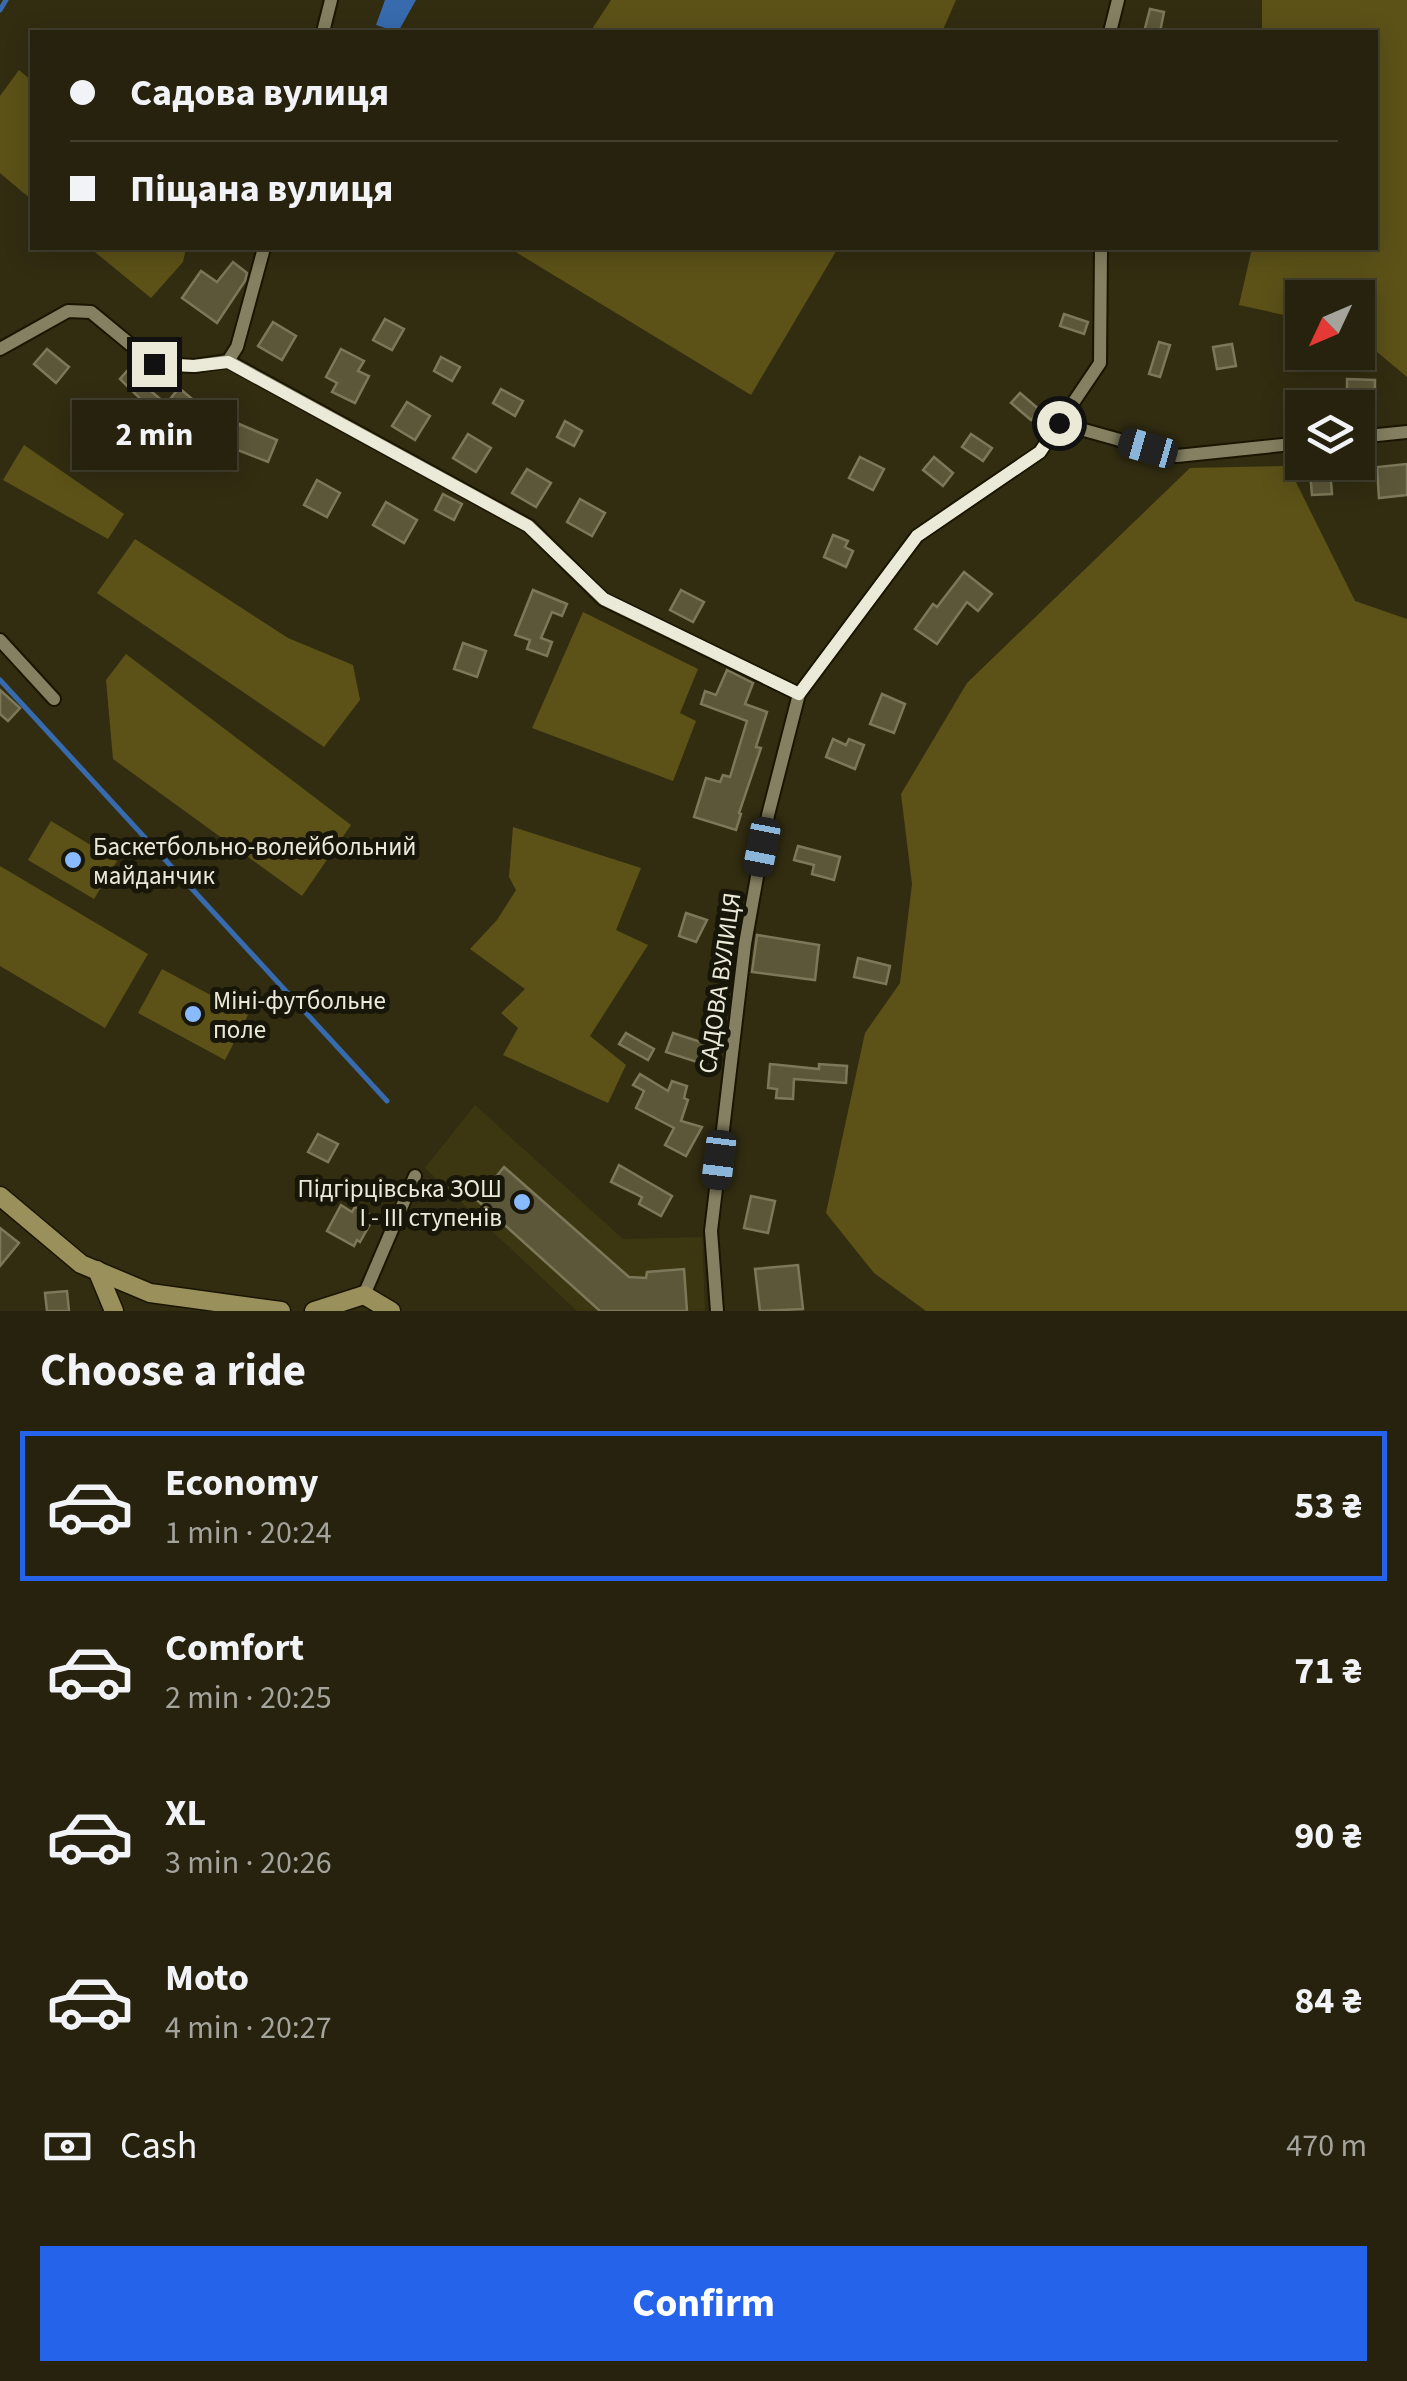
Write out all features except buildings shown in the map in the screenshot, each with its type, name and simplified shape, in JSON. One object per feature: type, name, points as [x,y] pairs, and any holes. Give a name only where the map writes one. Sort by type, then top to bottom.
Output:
[{"type":"street","points":[[323,30],[332,0]]},
{"type":"street","points":[[1110,30],[1118,0]]},
{"type":"street","points":[[228,362],[237,347],[263,250]]},
{"type":"street","name":"САДОВА ВУЛИЦЯ","points":[[717,1311],[711,1232],[744,944],[768,815],[799,694],[917,536],[1040,452],[1100,362],[1101,250]]},
{"type":"street","points":[[0,349],[68,311],[91,312],[154,364],[194,366],[228,362],[528,526],[604,599],[799,694]]},
{"type":"street","points":[[1059,423],[1177,456],[1285,445]]},
{"type":"street","points":[[1375,435],[1407,432]]},
{"type":"street","points":[[0,640],[54,699]]},
{"type":"street","points":[[364,1295],[415,1176]]},
{"type":"street","points":[[0,1196],[81,1264],[150,1293],[281,1311]]},
{"type":"street","points":[[97,1270],[114,1311]]},
{"type":"street","points":[[314,1311],[364,1295],[391,1311]]},
{"type":"shaded area","points":[[611,0],[956,0],[943,30],[591,30]]},
{"type":"shaded area","points":[[1262,0],[1407,0],[1407,377],[1375,350],[1375,280],[1285,280],[1285,315],[1239,305],[1252,250],[1378,250],[1378,30],[1262,30]]},
{"type":"shaded area","points":[[19,70],[30,79],[30,198],[0,173],[0,96]]},
{"type":"shaded area","points":[[92,250],[186,250],[183,262],[151,298]]},
{"type":"shaded area","points":[[512,250],[837,250],[751,395]]},
{"type":"shaded area","points":[[24,445],[124,514],[108,539],[3,480]]},
{"type":"shaded area","points":[[1285,466],[1285,480],[1295,480],[1355,601],[1407,619],[1407,1311],[926,1311],[874,1273],[826,1213],[865,1033],[900,983],[912,884],[901,794],[967,683],[1190,468]]},
{"type":"shaded area","points":[[135,539],[288,638],[353,665],[360,700],[324,747],[97,593]]},
{"type":"shaded area","points":[[583,612],[698,669],[680,713],[696,721],[673,781],[532,728]]},
{"type":"shaded area","points":[[126,654],[351,825],[302,896],[113,759],[106,680]]},
{"type":"shaded area","name":"Баскетбольно-волейбольний майданчик","points":[[51,821],[117,861],[94,899],[28,860]]},
{"type":"shaded area","points":[[513,827],[641,868],[616,930],[648,945],[590,1036],[626,1065],[608,1103],[503,1055],[518,1028],[501,1013],[525,989],[470,949],[497,920],[516,890],[509,877]]},
{"type":"shaded area","points":[[0,866],[148,954],[105,1028],[0,966]]},
{"type":"shaded area","name":"Міні-футбольне поле","points":[[162,969],[248,1015],[225,1060],[138,1013]]},
{"type":"shaded area","name":"Підгірцівська ЗОШ І - ІІІ ступенів","points":[[475,1105],[623,1239],[702,1237],[705,1311],[577,1311],[425,1168]]},
{"type":"water","points":[[385,0],[416,0],[399,30],[376,25]]},
{"type":"waterway","points":[[0,10],[6,0]]},
{"type":"waterway","points":[[0,680],[387,1101]]},
{"type":"place","name":"Баскетбольно-волейбольний майданчик","points":[[73,860]]},
{"type":"place","name":"Міні-футбольне поле","points":[[193,1014]]},
{"type":"place","name":"Підгірцівська ЗОШ І - ІІІ ступенів","points":[[522,1202]]},
{"type":"route","points":[[154,364],[194,366],[228,362],[528,526],[604,599],[799,694],[917,536],[1040,452],[1059,423]]}]
